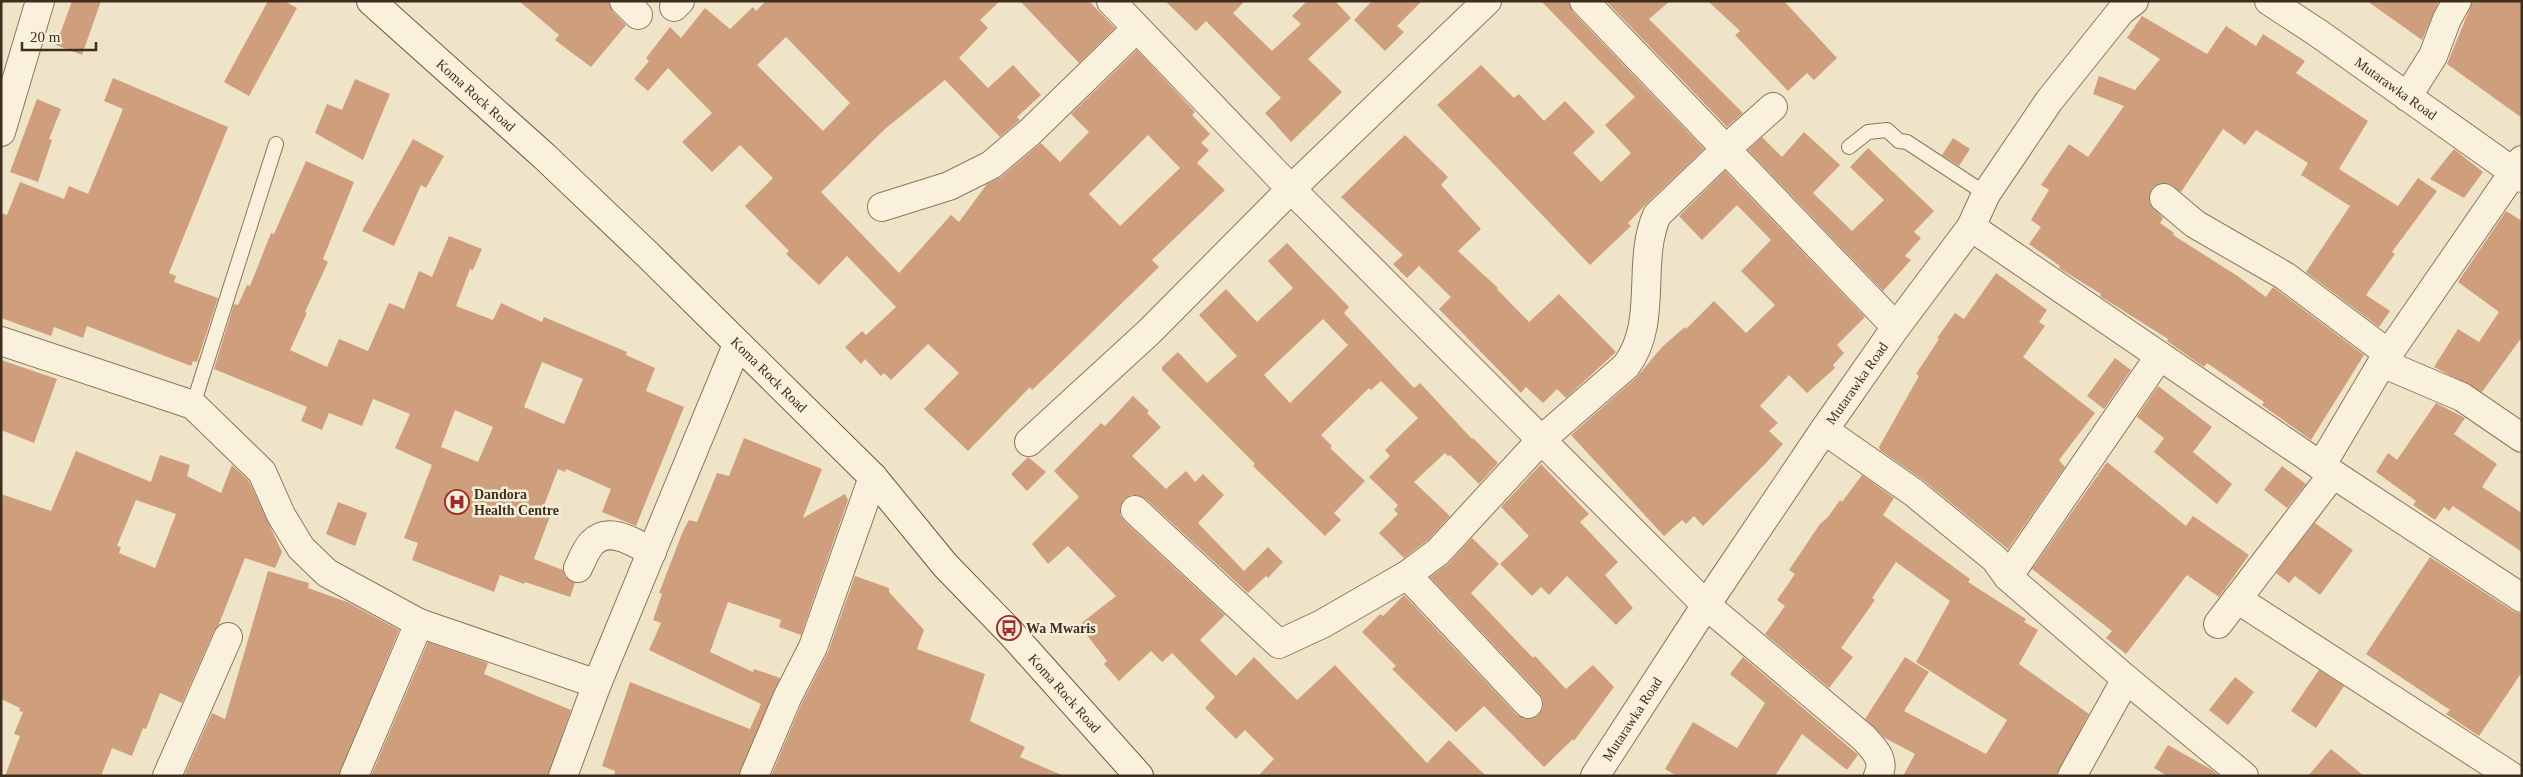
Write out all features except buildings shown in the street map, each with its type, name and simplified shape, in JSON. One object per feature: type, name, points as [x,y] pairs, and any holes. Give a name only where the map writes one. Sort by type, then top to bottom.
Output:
[{"type":"street","points":[[1,132],[40,1]]},
{"type":"street","name":"Koma Rock Road","points":[[371,1],[544,156],[647,254],[872,477],[945,565],[1011,633],[1139,776]]},
{"type":"street","points":[[1111,1],[1292,189],[1706,605],[1864,738],[1875,750],[1881,761],[1878,776]]},
{"type":"street","points":[[1029,442],[1150,332],[1292,189],[1487,1]]},
{"type":"street","points":[[1584,1],[1896,326]]},
{"type":"street","name":"Mutarawka Road","points":[[1596,776],[1706,605],[1824,430],[1896,326],[1971,227],[1986,194],[2048,101],[2121,11],[2134,1]]},
{"type":"street","name":"Mutarawka Road","points":[[2268,1],[2318,32],[2407,97],[2519,170]]},
{"type":"street","points":[[2407,97],[2433,56],[2447,20],[2457,1]]},
{"type":"street","points":[[882,207],[949,186],[991,165],[1030,132],[1136,28]]},
{"type":"street","points":[[1135,510],[1279,644],[1322,624],[1407,575],[1438,552],[1541,440],[1626,366],[1633,357],[1643,328],[1647,252],[1652,227],[1657,214],[1773,107]]},
{"type":"street","points":[[2218,624],[2327,470],[2385,358],[2519,170]]},
{"type":"street","points":[[2164,198],[2195,224],[2285,276],[2385,358],[2462,397],[2522,438]]},
{"type":"street","points":[[1971,227],[2159,357],[2522,598]]},
{"type":"street","points":[[1,341],[193,405],[262,472],[281,515],[301,548],[327,573],[419,623],[597,684]]},
{"type":"street","points":[[563,776],[597,684],[737,345]]},
{"type":"street","points":[[2008,577],[2159,357]]},
{"type":"street","points":[[1824,430],[1913,492],[1995,559],[2008,577],[2126,679],[2244,776]]},
{"type":"street","points":[[754,776],[787,698],[813,647],[872,477]]},
{"type":"street","points":[[578,568],[593,542],[606,536],[621,536],[652,552]]},
{"type":"street","points":[[1407,575],[1528,704]]},
{"type":"street","points":[[2237,599],[2511,776]]},
{"type":"street","points":[[354,776],[419,623]]},
{"type":"street","points":[[166,776],[228,637]]},
{"type":"street","points":[[2072,776],[2126,679]]},
{"type":"lane","points":[[1849,147],[1868,132],[1887,130],[1899,141],[1906,142],[1986,194]]},
{"type":"lane","points":[[193,405],[276,144]]},
{"type":"place","name":"Dandora Health Centre","points":[[457,502]]},
{"type":"place","name":"Wa Mwaris","points":[[1009,628]]}]
